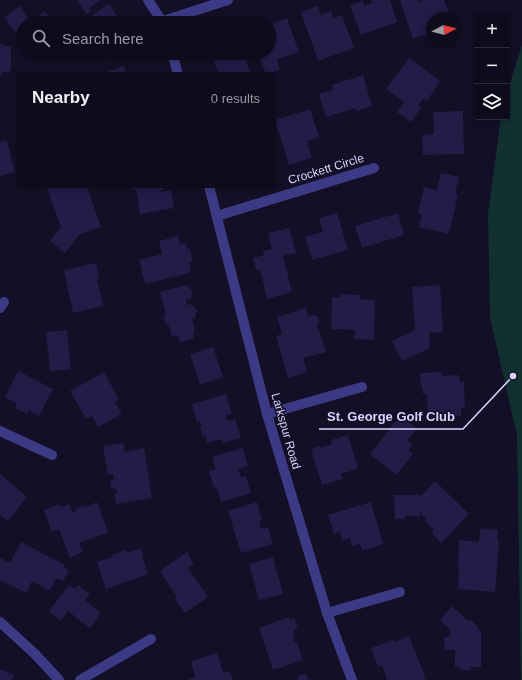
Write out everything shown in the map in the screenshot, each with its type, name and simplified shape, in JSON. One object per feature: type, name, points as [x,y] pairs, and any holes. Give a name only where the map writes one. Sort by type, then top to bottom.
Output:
[{"type":"street","points":[[148,0],[159,16]]},
{"type":"street","points":[[181,16],[228,0]]},
{"type":"street","points":[[174,60],[177,72]]},
{"type":"street","name":"Crockett Circle","points":[[217,216],[374,168]]},
{"type":"street","name":"Larkspur Road","points":[[210,188],[267,414],[327,613],[352,680]]},
{"type":"street","points":[[267,414],[362,387]]},
{"type":"street","points":[[0,431],[52,455]]},
{"type":"street","points":[[327,613],[400,592]]},
{"type":"street","points":[[0,622],[36,654],[59,680]]},
{"type":"street","points":[[80,680],[151,639]]},
{"type":"green space","points":[[522,45],[522,680],[517,436],[490,317],[488,214],[501,120],[510,120],[510,83]]},
{"type":"building","points":[[77,0],[101,0],[89,8],[91,11],[86,14]]},
{"type":"building","points":[[371,0],[390,0],[397,22],[361,35],[350,5],[363,1],[364,6],[372,3]]},
{"type":"building","points":[[400,0],[417,0],[418,2],[422,0],[444,0],[448,12],[426,12],[426,34],[413,39]]},
{"type":"building","points":[[109,4],[117,16],[91,16]]},
{"type":"building","points":[[20,6],[27,16],[16,16],[16,34],[4,17]]},
{"type":"building","points":[[318,6],[321,15],[331,11],[333,18],[342,15],[354,48],[318,61],[301,12]]},
{"type":"building","points":[[45,11],[48,16],[38,16]]},
{"type":"building","points":[[287,18],[299,52],[277,59],[280,70],[265,72],[261,60],[276,60],[276,22]]},
{"type":"building","points":[[0,44],[3,44],[3,46],[11,46],[11,71],[2,72],[2,75],[0,75]]},
{"type":"building","points":[[409,58],[440,81],[427,101],[424,98],[418,106],[421,108],[411,122],[397,112],[404,102],[386,89]]},
{"type":"building","points":[[214,60],[246,60],[250,72],[218,72]]},
{"type":"building","points":[[124,66],[126,72],[107,72]]},
{"type":"building","points":[[363,75],[372,106],[357,111],[356,108],[326,117],[319,94],[334,90],[332,85]]},
{"type":"building","points":[[310,109],[319,137],[307,141],[312,158],[289,165],[276,120]]},
{"type":"building","points":[[463,111],[464,154],[423,155],[422,135],[434,134],[433,112]]},
{"type":"building","points":[[7,140],[15,172],[0,176],[0,142]]},
{"type":"building","points":[[441,173],[459,177],[455,194],[458,195],[449,234],[419,227],[422,215],[418,214],[424,187],[437,190]]},
{"type":"building","points":[[47,188],[88,188],[101,227],[80,234],[65,253],[50,241],[61,227]]},
{"type":"building","points":[[131,188],[164,188],[161,192],[171,190],[174,208],[140,214],[136,189],[131,190]]},
{"type":"building","points":[[337,213],[348,250],[312,260],[305,237],[323,232],[319,218]]},
{"type":"building","points":[[398,213],[404,235],[362,248],[355,226]]},
{"type":"building","points":[[289,228],[296,253],[283,256],[292,292],[267,299],[260,269],[256,270],[253,258],[264,255],[263,251],[272,249],[268,233]]},
{"type":"building","points":[[178,236],[180,244],[182,243],[186,245],[188,249],[190,249],[193,261],[189,262],[191,269],[189,273],[145,284],[139,260],[162,254],[159,241]]},
{"type":"building","points":[[96,263],[99,278],[97,279],[103,306],[73,313],[64,270]]},
{"type":"building","points":[[187,285],[192,291],[191,299],[186,300],[187,305],[191,304],[197,310],[195,318],[192,319],[195,332],[193,333],[194,338],[180,342],[178,336],[172,337],[169,326],[165,323],[164,316],[166,313],[160,292]]},
{"type":"building","points":[[440,285],[443,332],[429,333],[430,348],[402,361],[392,341],[415,330],[412,287]]},
{"type":"building","points":[[341,294],[360,295],[359,299],[375,300],[374,340],[354,339],[355,330],[331,329],[332,297],[341,297]]},
{"type":"building","points":[[306,308],[308,317],[314,315],[318,317],[320,323],[317,323],[326,352],[303,358],[307,372],[288,378],[276,336],[282,334],[277,317]]},
{"type":"building","points":[[67,330],[71,369],[50,371],[46,332]]},
{"type":"building","points":[[213,347],[223,377],[200,385],[190,354]]},
{"type":"building","points":[[18,371],[53,389],[39,416],[29,410],[27,414],[15,408],[17,404],[5,397]]},
{"type":"building","points":[[104,372],[119,400],[115,402],[122,414],[98,427],[92,416],[86,419],[70,391]]},
{"type":"building","points":[[442,372],[442,376],[459,375],[460,382],[464,382],[465,408],[461,408],[461,416],[428,417],[427,394],[423,394],[420,373]]},
{"type":"building","points":[[226,394],[232,414],[226,415],[227,421],[235,419],[241,438],[223,443],[222,439],[207,443],[205,435],[202,436],[200,427],[202,426],[200,421],[197,422],[192,404]]},
{"type":"building","points":[[400,416],[417,429],[407,440],[413,445],[408,450],[413,454],[396,475],[370,454]]},
{"type":"building","points":[[348,435],[358,469],[341,474],[343,479],[322,485],[311,449],[320,446],[321,448],[332,444],[331,440]]},
{"type":"building","points":[[123,443],[125,452],[144,448],[152,498],[116,504],[114,494],[117,494],[116,488],[111,489],[110,480],[114,479],[113,474],[108,475],[103,446]]},
{"type":"building","points":[[243,448],[248,466],[238,469],[241,477],[246,476],[251,493],[221,502],[217,487],[214,488],[209,471],[216,469],[212,457]]},
{"type":"building","points":[[0,474],[27,497],[8,521],[0,515]]},
{"type":"building","points":[[435,481],[469,514],[441,543],[431,532],[434,530],[424,520],[426,519],[420,512],[420,516],[405,516],[405,519],[395,519],[394,495],[420,495],[420,497]]},
{"type":"building","points":[[97,502],[108,532],[79,543],[83,552],[70,558],[59,529],[52,532],[44,510],[60,504],[61,507],[69,504],[73,513],[76,511],[75,509]]},
{"type":"building","points":[[257,502],[262,520],[259,521],[261,529],[268,527],[273,544],[241,553],[228,511]]},
{"type":"building","points":[[371,502],[383,544],[362,551],[360,544],[352,546],[350,538],[342,540],[340,532],[334,534],[328,515]]},
{"type":"building","points":[[480,528],[498,530],[497,541],[499,541],[495,592],[458,589],[459,540],[479,542]]},
{"type":"building","points":[[21,542],[65,565],[63,567],[69,570],[63,581],[56,578],[50,591],[32,581],[26,593],[0,580],[0,558],[10,563]]},
{"type":"building","points":[[141,548],[148,574],[106,589],[97,562],[126,550],[127,553]]},
{"type":"building","points":[[187,552],[194,564],[188,568],[208,597],[185,613],[175,599],[177,597],[160,571]]},
{"type":"building","points":[[273,557],[283,594],[259,600],[249,564]]},
{"type":"building","points":[[69,585],[75,589],[78,585],[90,594],[85,600],[101,613],[90,628],[68,611],[61,621],[49,611]]},
{"type":"building","points":[[452,606],[468,621],[470,619],[481,632],[481,667],[471,667],[471,670],[460,670],[460,667],[455,667],[455,650],[445,650],[444,637],[449,637],[451,634],[449,632],[451,631],[440,620]]},
{"type":"building","points":[[289,617],[290,620],[294,618],[298,628],[293,630],[295,635],[292,636],[295,642],[297,642],[303,660],[273,670],[259,628]]},
{"type":"building","points":[[409,636],[426,679],[387,680],[382,665],[378,667],[371,648],[393,640],[394,642]]},
{"type":"building","points":[[217,653],[223,673],[230,671],[233,680],[187,680],[195,677],[191,661]]},
{"type":"building","points":[[0,669],[14,675],[12,680],[0,680]]},
{"type":"building","points":[[299,675],[307,675],[308,680],[297,680]]},
{"type":"place","name":"St. George Golf Club","points":[[513,376]]}]
